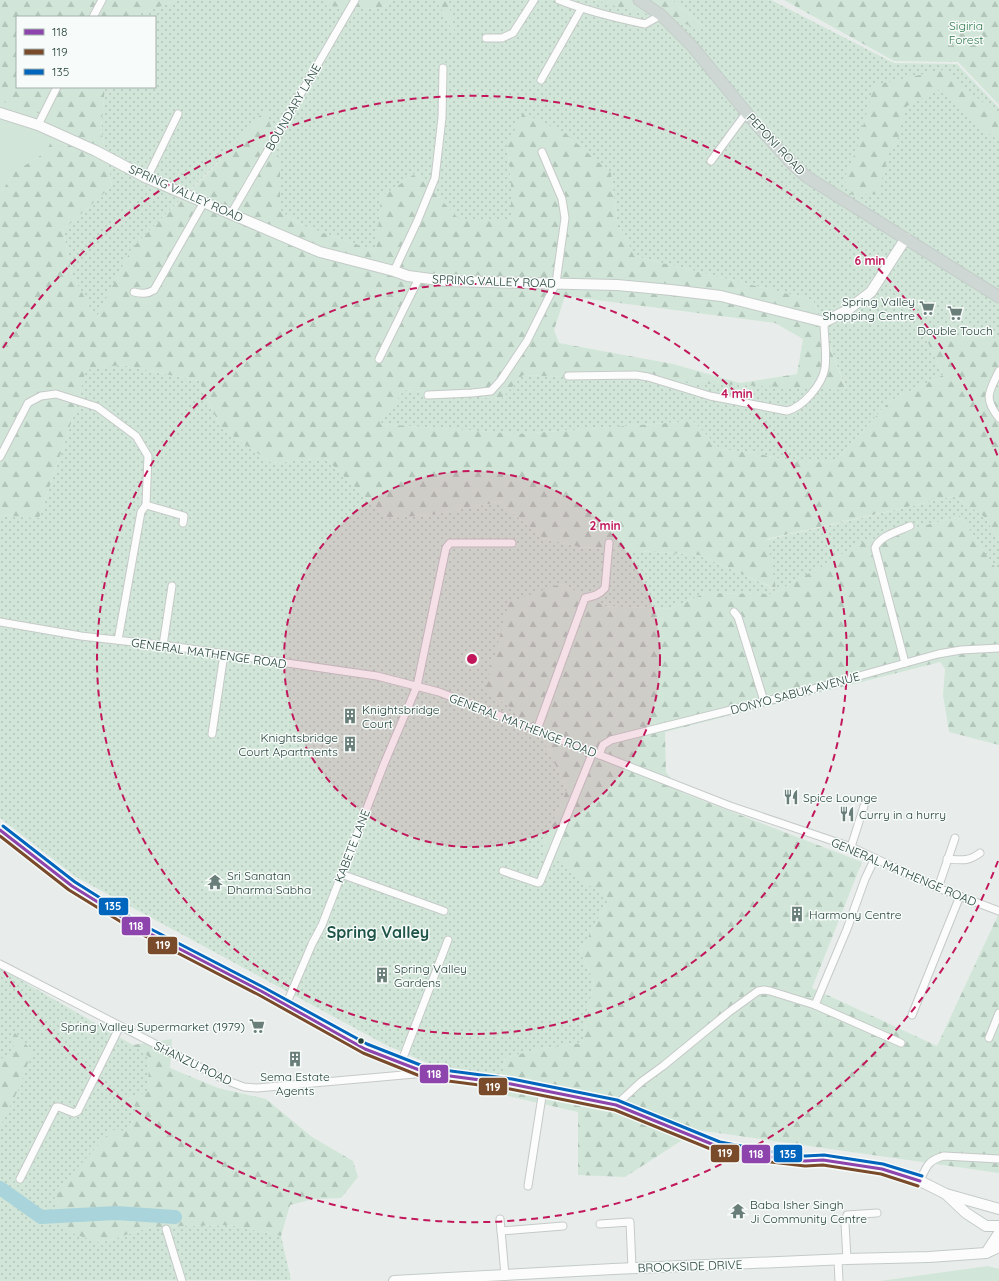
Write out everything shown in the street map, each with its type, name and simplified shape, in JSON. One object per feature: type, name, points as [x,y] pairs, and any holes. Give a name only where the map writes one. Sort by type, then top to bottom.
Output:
[{"type":"main road","name":"PEPONI ROAD","points":[[639,0],[661,15],[692,46],[747,112],[791,162],[807,177],[999,297]]},
{"type":"street","points":[[94,16],[102,0]]},
{"type":"street","name":"BOUNDARY LANE","points":[[231,214],[355,0]]},
{"type":"street","points":[[486,38],[502,38],[513,33],[534,0]]},
{"type":"street","points":[[559,0],[581,9],[645,24],[661,15]]},
{"type":"street","points":[[542,80],[581,9]]},
{"type":"street","points":[[394,271],[417,222],[435,178],[442,118],[443,68]]},
{"type":"street","points":[[38,125],[56,88]]},
{"type":"street","points":[[711,161],[747,112]]},
{"type":"street","name":"SPRING VALLEY ROAD","points":[[0,113],[38,125],[96,151],[147,178],[320,252],[408,276],[446,281],[617,285],[721,296],[824,322]]},
{"type":"street","points":[[147,178],[178,114]]},
{"type":"street","points":[[428,395],[466,394],[491,391],[501,380],[527,341],[556,283],[565,218],[562,199],[542,152]]},
{"type":"street","points":[[134,292],[142,294],[154,290],[204,202]]},
{"type":"street","points":[[568,376],[636,375],[648,377],[710,396],[787,410],[794,409],[814,391],[825,369],[824,322],[846,311],[871,292],[906,238]]},
{"type":"street","points":[[378,359],[419,278]]},
{"type":"street","points":[[999,371],[988,396],[989,403],[999,418]]},
{"type":"street","points":[[0,457],[28,403],[41,396],[56,394],[97,407],[136,436],[148,456],[146,505],[140,512],[118,640]]},
{"type":"street","points":[[146,505],[184,516],[183,523]]},
{"type":"street","points":[[905,663],[875,548],[877,543],[882,539],[910,526]]},
{"type":"street","name":"KABETE LANE","points":[[286,1005],[322,924],[384,764],[417,686],[435,593],[446,548],[450,543],[512,543]]},
{"type":"street","points":[[537,730],[586,598],[596,596],[605,588],[609,543]]},
{"type":"street","points":[[163,645],[172,586]]},
{"type":"street","points":[[734,612],[738,617],[764,701]]},
{"type":"street","name":"GENERAL MATHENGE ROAD","points":[[0,622],[81,636],[163,645],[378,676],[440,692],[730,806],[851,847],[938,888],[999,911]]},
{"type":"street","name":"DONYO SABUK AVENUE","points":[[503,871],[538,883],[540,882],[596,753],[603,745],[611,740],[938,654],[961,650],[999,648]]},
{"type":"street","points":[[212,734],[224,654]]},
{"type":"street","points":[[851,847],[864,806]]},
{"type":"street","points":[[0,830],[78,890],[141,929],[366,1049],[427,1073],[511,1084],[616,1105],[719,1147],[772,1157],[805,1161],[823,1160],[882,1169],[920,1181],[946,1194],[999,1209]]},
{"type":"street","points":[[938,888],[955,838]]},
{"type":"street","points":[[947,859],[964,861],[980,853]]},
{"type":"street","points":[[816,1005],[836,958],[865,879],[875,858]]},
{"type":"street","points":[[341,874],[444,911]]},
{"type":"street","points":[[912,1015],[960,896]]},
{"type":"street","points":[[401,1063],[448,940]]},
{"type":"street","name":"SHANZU ROAD","points":[[0,964],[225,1080],[244,1087],[257,1088],[427,1073]]},
{"type":"street","points":[[616,1105],[641,1082],[758,991],[770,991],[816,1005],[901,1043]]},
{"type":"street","points":[[988,1038],[999,1013]]},
{"type":"street","points":[[20,1179],[56,1107],[74,1113],[78,1111],[120,1026]]},
{"type":"street","points":[[528,1186],[543,1090]]},
{"type":"street","points":[[920,1181],[927,1164],[939,1157],[999,1159]]},
{"type":"street","points":[[946,1194],[966,1213],[986,1226],[999,1226]]},
{"type":"street","points":[[838,1281],[843,1260],[845,1223],[847,1215],[878,1213]]},
{"type":"street","points":[[500,1220],[505,1275]]},
{"type":"street","points":[[600,1224],[630,1222],[632,1268]]},
{"type":"street","points":[[501,1231],[563,1226]]},
{"type":"street","points":[[166,1230],[182,1281]]},
{"type":"street","points":[[986,1252],[999,1233]]},
{"type":"street","name":"BROOKSIDE DRIVE","points":[[394,1281],[632,1268],[929,1257],[986,1252],[999,1247]]},
{"type":"green space","points":[[0,0],[179,0],[132,16],[16,16],[16,88],[105,88],[101,130],[112,186],[63,230],[72,275],[96,318],[132,248],[235,145],[266,108],[280,163],[280,211],[304,226],[376,251],[381,197],[416,173],[459,219],[511,219],[511,180],[507,146],[523,113],[565,133],[611,173],[617,220],[634,256],[813,300],[846,390],[523,375],[501,399],[404,390],[380,424],[519,434],[693,421],[720,449],[756,453],[791,462],[835,461],[890,401],[943,375],[925,336],[999,338],[999,542],[986,518],[955,496],[767,539],[776,589],[699,555],[579,547],[543,538],[499,502],[430,515],[387,518],[325,458],[272,463],[221,428],[199,381],[121,365],[86,370],[74,414],[39,518],[0,515],[0,194],[14,172],[44,153],[27,111],[0,101]],"holes":[[[565,296],[775,323],[803,339],[797,374],[740,383],[673,364],[559,343],[554,330]]]},
{"type":"green space","points":[[179,0],[329,0],[327,6],[381,9],[392,0],[437,0],[454,33],[448,0],[595,0],[707,29],[672,0],[771,0],[894,63],[957,64],[999,108],[999,338],[925,336],[943,375],[890,401],[835,461],[791,462],[756,453],[720,449],[693,421],[519,434],[379,424],[404,390],[501,399],[523,375],[846,389],[813,300],[634,256],[617,220],[611,173],[507,146],[511,180],[511,219],[459,219],[416,173],[381,197],[376,251],[304,226],[280,211],[280,163],[235,145],[132,248],[96,319],[72,275],[63,230],[112,186],[101,130],[105,88],[156,88],[156,16],[132,16]]},
{"type":"green space","points":[[329,0],[392,0],[381,9],[326,6]]},
{"type":"green space","points":[[437,0],[448,0],[455,35]]},
{"type":"green space","points":[[595,0],[672,0],[708,30],[597,1]]},
{"type":"green space","name":"Sigiria Forest","points":[[784,0],[999,0],[999,105],[958,62],[894,61]]},
{"type":"green space","points":[[947,69],[972,94],[999,115],[999,141],[985,131],[941,89],[905,107],[899,136],[888,155],[878,194],[852,195],[844,179],[857,149],[874,85]]},
{"type":"green space","points":[[0,101],[66,122],[44,153],[14,172],[0,194]]},
{"type":"green space","points":[[121,365],[199,381],[221,428],[272,463],[325,458],[387,518],[430,515],[499,502],[543,538],[579,547],[699,555],[775,589],[766,540],[955,496],[986,518],[999,542],[999,573],[960,516],[863,542],[773,594],[705,593],[670,609],[605,606],[561,584],[485,691],[510,707],[544,741],[567,789],[542,848],[609,899],[580,952],[594,981],[582,1043],[539,1049],[505,1058],[499,1094],[386,1045],[76,877],[0,818],[0,515],[39,518],[74,414],[86,369]]},
{"type":"green space","points":[[960,516],[999,573],[999,745],[949,732],[943,695],[945,669],[940,662],[665,732],[666,772],[683,793],[862,862],[812,988],[937,1046],[999,913],[999,1173],[698,1130],[625,1177],[578,1175],[578,1112],[499,1094],[505,1058],[539,1049],[582,1043],[594,981],[580,952],[609,899],[584,882],[542,848],[567,789],[544,741],[510,707],[485,691],[509,602],[561,584],[605,606],[670,609],[705,593],[773,594],[863,542]]},
{"type":"green space","points":[[0,968],[133,1045],[149,1057],[148,1092],[137,1108],[129,1131],[100,1243],[151,1227],[230,1225],[281,1236],[291,1280],[0,1281]]},
{"type":"green space","points":[[13,1031],[32,1051],[19,1088],[0,1127],[0,1059],[14,1054]]},
{"type":"green space","points":[[172,1039],[170,1068],[218,1088],[266,1099],[312,1137],[353,1161],[358,1177],[341,1198],[313,1199],[290,1205],[281,1236],[230,1225],[151,1227],[100,1243],[63,1230],[54,1199],[80,1165],[112,1130],[129,1131],[137,1108],[124,1098],[148,1092],[149,1057],[133,1045]]},
{"type":"green space","points":[[988,1266],[999,1269],[999,1281],[880,1281]]},
{"type":"waterway","points":[[0,1188],[41,1217],[116,1213],[175,1217]]},
{"type":"transit line","name":"135","points":[[3,826],[75,882],[143,925],[263,987],[367,1044],[428,1068],[512,1079],[617,1100],[720,1142],[773,1152],[805,1156],[824,1155],[883,1164],[922,1176]]},
{"type":"transit line","name":"118","points":[[0,830],[72,886],[141,929],[261,991],[365,1049],[427,1073],[511,1084],[616,1105],[719,1147],[772,1157],[805,1161],[823,1160],[882,1169],[920,1181]]},
{"type":"transit line","name":"119","points":[[0,836],[69,890],[139,933],[259,995],[363,1053],[425,1078],[510,1089],[615,1110],[718,1152],[771,1162],[805,1166],[823,1165],[881,1174],[918,1186]]},
{"type":"place","name":"Spring Valley Shopping Centre","points":[[927,308]]},
{"type":"place","name":"Double Touch","points":[[955,313]]},
{"type":"place","name":"Knightsbridge Court","points":[[350,716]]},
{"type":"place","name":"Knightsbridge Court Apartments","points":[[350,744]]},
{"type":"place","name":"Spice Lounge","points":[[791,797]]},
{"type":"place","name":"Curry in a hurry","points":[[847,814]]},
{"type":"place","name":"Sri Sanatan Dharma Sabha","points":[[215,882]]},
{"type":"place","name":"Harmony Centre","points":[[797,914]]},
{"type":"place","name":"Spring Valley Gardens","points":[[382,975]]},
{"type":"place","name":"Spring Valley Supermarket (1979)","points":[[257,1026]]},
{"type":"place","name":"Sema Estate Agents","points":[[295,1059]]},
{"type":"place","name":"Baba Isher Singh Ji Community Centre","points":[[738,1211]]},
{"type":"district","name":"Spring Valley","points":[[378,932]]}]
